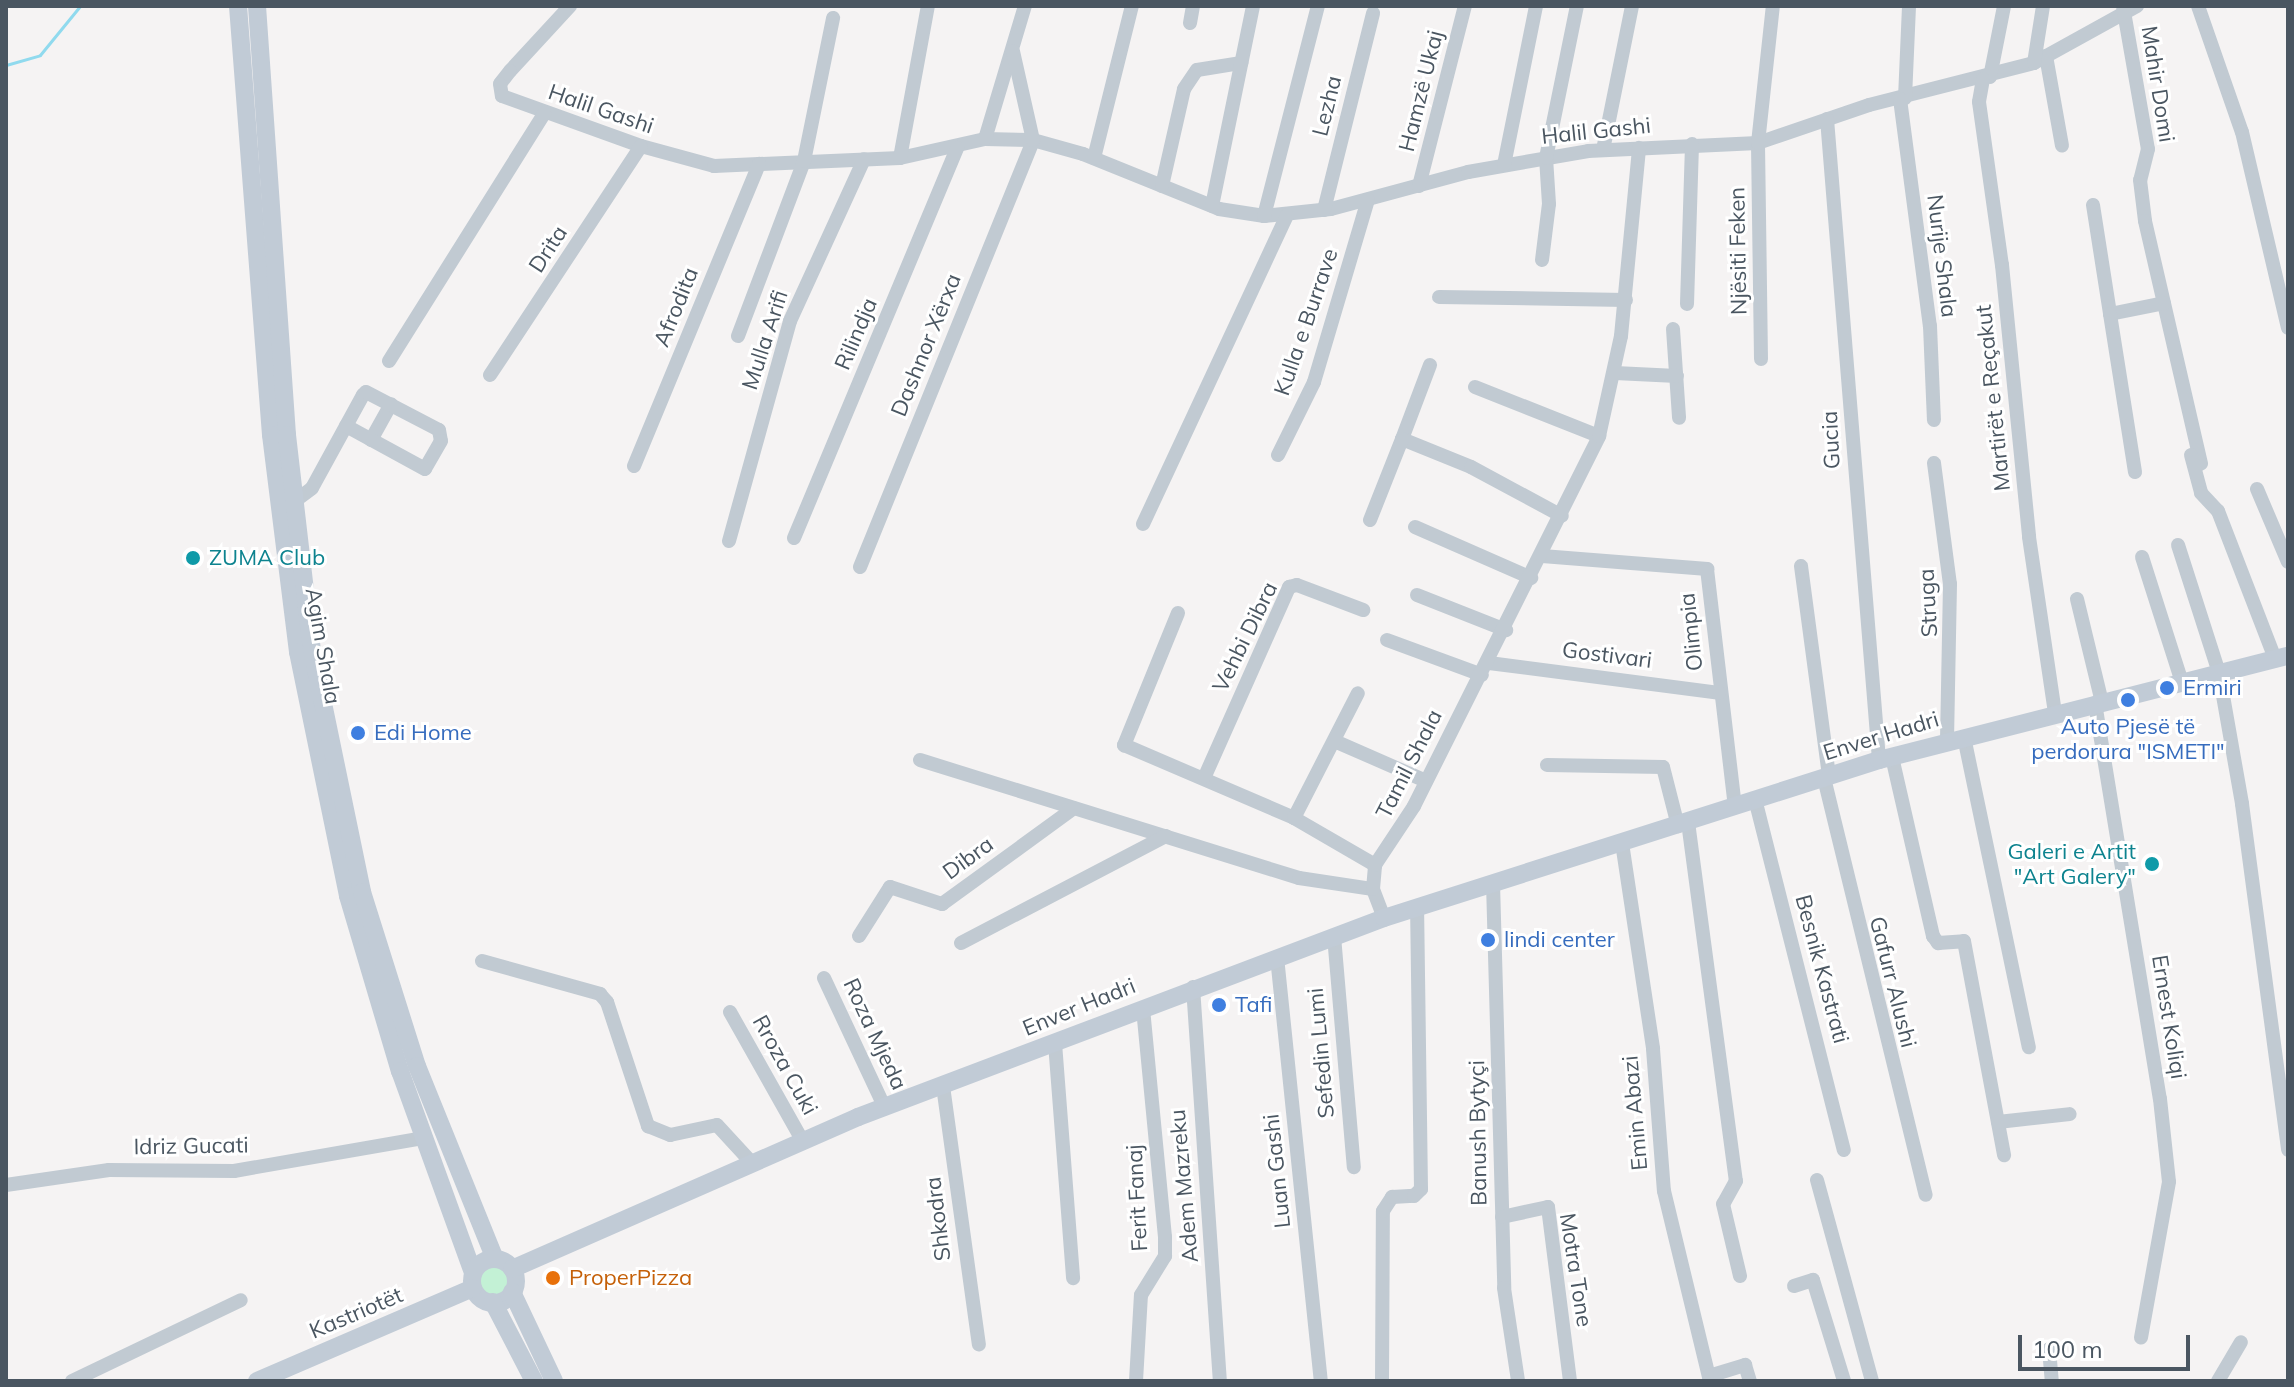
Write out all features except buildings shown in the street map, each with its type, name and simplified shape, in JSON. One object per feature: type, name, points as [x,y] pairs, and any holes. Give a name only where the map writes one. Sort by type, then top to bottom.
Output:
[{"type":"main road","name":"Agim Shala","points":[[238,6],[271,435],[298,652],[348,896],[424,1138],[473,1281]]},
{"type":"main road","name":"Agim Shala","points":[[257,6],[295,501],[312,650],[362,892],[417,1066],[495,1259]]},
{"type":"main road","name":"Enver Hadri","points":[[512,1269],[802,1140],[1193,987],[1384,918],[1886,758],[2282,657]]},
{"type":"main road","points":[[534,1381],[493,1302],[473,1281],[481,1263],[495,1259],[512,1269],[512,1292],[554,1381]]},
{"type":"main road","name":"Kastriotët","points":[[257,1381],[473,1281]]},
{"type":"main road","points":[[493,1302],[512,1292]]},
{"type":"street","name":"Halil Gashi","points":[[570,6],[500,84],[502,96],[544,114],[641,146],[714,166],[900,158],[957,148],[985,139],[1033,140],[1094,158],[1212,206],[1264,216],[1324,210],[1504,165],[1546,158],[1603,150],[1758,143],[1827,119],[1986,78],[2040,60],[2128,8]]},
{"type":"street","points":[[900,158],[928,6]]},
{"type":"street","points":[[985,139],[1025,6]]},
{"type":"street","points":[[1094,158],[1132,6]]},
{"type":"street","points":[[1190,23],[1193,6]]},
{"type":"street","points":[[1212,206],[1253,6]]},
{"type":"street","points":[[1264,216],[1318,6]]},
{"type":"street","name":"Hamzë Ukaj","points":[[1419,186],[1465,6]]},
{"type":"street","points":[[1504,165],[1536,6]]},
{"type":"street","points":[[1542,260],[1549,204],[1546,158],[1577,6]]},
{"type":"street","points":[[1603,150],[1632,6]]},
{"type":"street","name":"Njësiti Feken","points":[[1761,359],[1758,143],[1773,6]]},
{"type":"street","name":"Nurije Shala","points":[[1909,6],[1902,98],[1930,326],[1934,420]]},
{"type":"street","name":"Martirët e Reçakut","points":[[2004,6],[1979,102],[2002,265],[2029,537],[2055,713]]},
{"type":"street","points":[[2043,6],[2040,60],[2062,146]]},
{"type":"street","points":[[2198,6],[2242,132],[2288,328]]},
{"type":"street","name":"Mahir Domi","points":[[2128,8],[2148,149],[2140,180],[2145,221],[2201,464]]},
{"type":"street","name":"Lezha","points":[[1324,210],[1373,13]]},
{"type":"street","points":[[738,336],[804,161],[833,18]]},
{"type":"street","points":[[1013,51],[1033,140]]},
{"type":"street","points":[[1162,186],[1184,89],[1197,70],[1241,63]]},
{"type":"street","points":[[389,361],[544,114]]},
{"type":"street","name":"Gucia","points":[[1827,119],[1886,758],[1933,936],[1938,943],[1964,941],[1998,1122]]},
{"type":"street","name":"Dashnor Xërxa","points":[[860,567],[1033,140]]},
{"type":"street","points":[[1687,304],[1692,144]]},
{"type":"street","name":"Drita","points":[[490,375],[641,146]]},
{"type":"street","name":"Rilindja","points":[[794,538],[957,148]]},
{"type":"street","name":"Tamil Shala","points":[[1384,918],[1373,889],[1375,865],[1426,781],[1506,630],[1599,436],[1615,373],[1626,300],[1639,148]]},
{"type":"street","name":"Mulla Arifi","points":[[729,541],[790,321],[864,159]]},
{"type":"street","name":"Afrodita","points":[[634,466],[759,164]]},
{"type":"street","name":"Kulla e Burrave","points":[[1278,455],[1314,382],[1368,200]]},
{"type":"street","points":[[2093,205],[2135,472]]},
{"type":"street","points":[[1143,524],[1287,215]]},
{"type":"street","points":[[1439,297],[1626,300]]},
{"type":"street","points":[[2110,314],[2164,303]]},
{"type":"street","points":[[1673,329],[1679,418]]},
{"type":"street","points":[[1370,520],[1430,365]]},
{"type":"street","points":[[1615,373],[1677,376]]},
{"type":"street","points":[[2174,383],[2201,493],[2218,511],[2282,657]]},
{"type":"street","points":[[1475,387],[1599,436]]},
{"type":"street","points":[[295,501],[312,488],[346,426],[366,392],[442,434],[429,468],[418,468],[346,426]]},
{"type":"street","points":[[371,440],[391,404]]},
{"type":"street","points":[[1402,439],[1471,467],[1562,516]]},
{"type":"street","name":"Struga","points":[[1934,463],[1950,584],[1955,739],[2029,1047]]},
{"type":"street","points":[[2257,489],[2288,562]]},
{"type":"street","points":[[1415,527],[1531,578]]},
{"type":"street","points":[[2178,545],[2219,673],[2242,804],[2288,1150]]},
{"type":"street","name":"Olimpia","points":[[1542,556],[1707,569],[1719,693],[1735,807]]},
{"type":"street","points":[[2142,557],[2182,682]]},
{"type":"street","name":"Gafurr Alushi","points":[[1801,566],[1826,778],[1883,1035],[1926,1195]]},
{"type":"street","name":"Vehbi Dibra","points":[[1205,776],[1289,587],[1297,585],[1363,610]]},
{"type":"street","points":[[1417,595],[1506,630]]},
{"type":"street","points":[[2077,599],[2098,703]]},
{"type":"street","points":[[1178,613],[1124,745],[1205,776],[1294,818],[1375,865]]},
{"type":"street","points":[[1387,640],[1485,669]]},
{"type":"street","name":"Gostivari","points":[[1485,669],[1719,693]]},
{"type":"street","points":[[1294,818],[1358,693]]},
{"type":"street","name":"Ernest Koliqi","points":[[2098,703],[2160,1099],[2169,1182],[2141,1337]]},
{"type":"street","points":[[1339,743],[1426,781]]},
{"type":"street","points":[[920,760],[1299,878],[1373,889]]},
{"type":"street","points":[[1547,765],[1663,767],[1683,824],[1736,1181],[1723,1204],[1740,1276]]},
{"type":"street","name":"Besnik Kastrati","points":[[1755,799],[1844,1150]]},
{"type":"street","name":"Dibra","points":[[859,936],[890,887],[942,904],[1074,808]]},
{"type":"street","points":[[961,943],[1166,836]]},
{"type":"street","name":"Emin Abazi","points":[[1622,843],[1653,1049],[1664,1191],[1710,1379],[1745,1365],[1750,1381]]},
{"type":"street","name":"Banush Bytyçi","points":[[1493,883],[1504,1288],[1518,1381]]},
{"type":"street","points":[[1382,1381],[1383,1211],[1392,1197],[1414,1196],[1421,1189],[1417,907]]},
{"type":"street","name":"Sefedin Lumi","points":[[1334,936],[1354,1167]]},
{"type":"street","name":"Luan Gashi","points":[[1277,957],[1321,1381]]},
{"type":"street","points":[[482,961],[600,994],[607,1002],[648,1126],[670,1135],[717,1125],[751,1162]]},
{"type":"street","name":"Roza Mjeda","points":[[824,978],[885,1108]]},
{"type":"street","name":"Adem Mazreku","points":[[1193,987],[1220,1381]]},
{"type":"street","name":"Ferit Fanaj","points":[[1136,1381],[1141,1295],[1165,1256],[1143,1008]]},
{"type":"street","name":"Rroza Cuki","points":[[730,1012],[802,1140]]},
{"type":"street","points":[[1055,1043],[1073,1278]]},
{"type":"street","name":"Shkodra","points":[[943,1086],[979,1345]]},
{"type":"street","points":[[2004,1155],[1998,1122],[2070,1114]]},
{"type":"street","name":"Idriz Gucati","points":[[6,1185],[109,1170],[234,1171],[424,1138]]},
{"type":"street","points":[[1817,1180],[1872,1381]]},
{"type":"street","name":"Motra Tone","points":[[1502,1217],[1548,1207],[1570,1381]]},
{"type":"street","points":[[1794,1286],[1813,1280],[1844,1381]]},
{"type":"street","points":[[72,1381],[241,1300]]},
{"type":"street","points":[[2218,1381],[2241,1342]]},
{"type":"street","points":[[2049,1349],[2052,1381]]},
{"type":"green space","points":[[493,1265],[504,1270],[509,1281],[504,1292],[493,1297],[482,1292],[477,1281],[482,1270]]},
{"type":"waterway","points":[[6,65],[40,55],[80,6]]},
{"type":"place","name":"ZUMA Club","points":[[193,558]]},
{"type":"place","name":"Ermiri","points":[[2167,688]]},
{"type":"place","name":"Auto Pjesë të perdorura \"ISMETI\"","points":[[2128,700]]},
{"type":"place","name":"Edi Home","points":[[358,733]]},
{"type":"place","name":"Galeri e Artit \"Art Galery\"","points":[[2152,864]]},
{"type":"place","name":"lindi center","points":[[1488,940]]},
{"type":"place","name":"Tafi","points":[[1219,1005]]},
{"type":"place","name":"ProperPizza","points":[[553,1278]]}]
